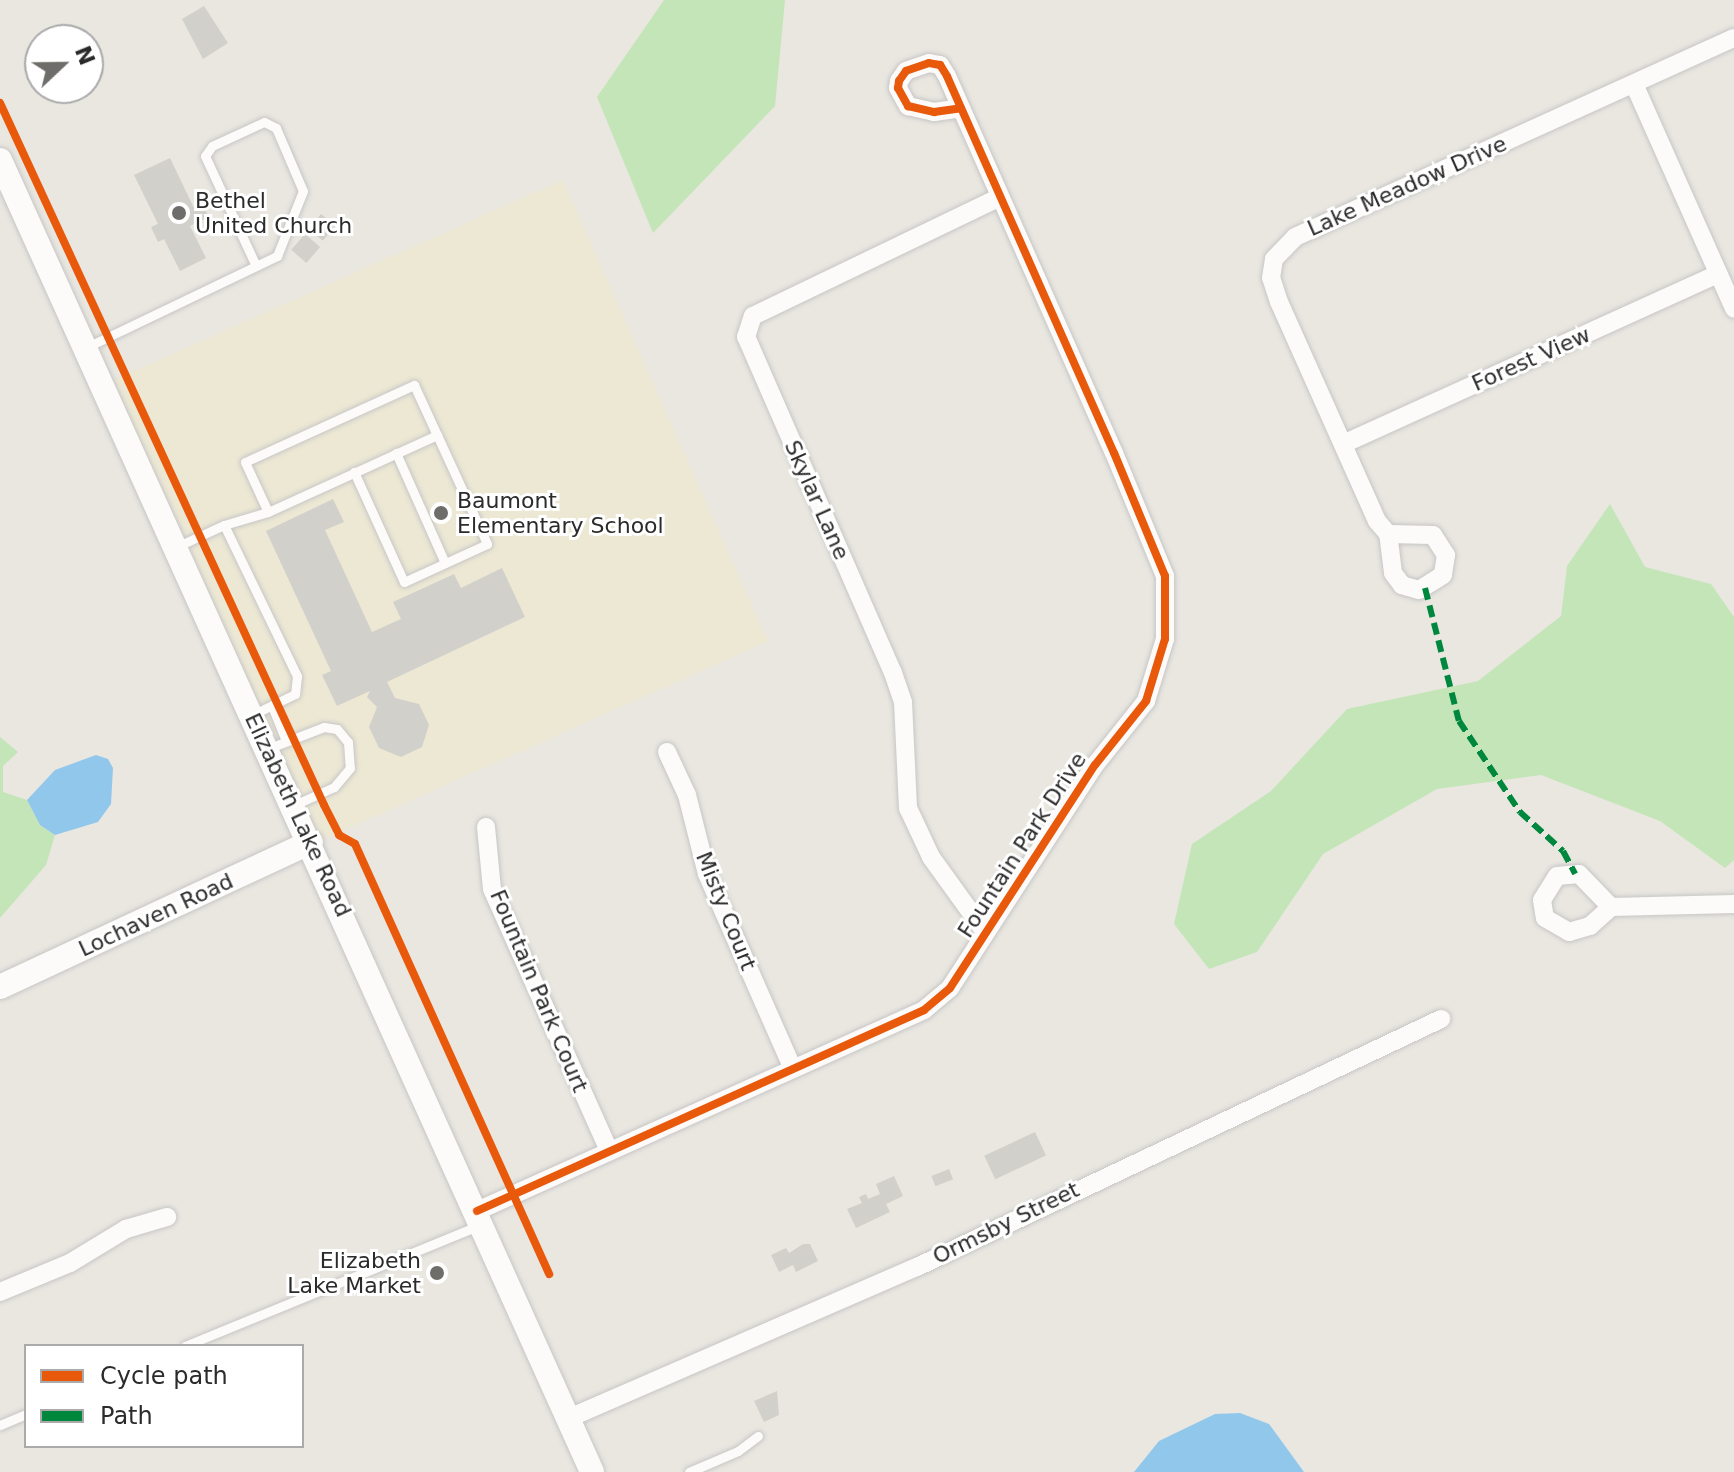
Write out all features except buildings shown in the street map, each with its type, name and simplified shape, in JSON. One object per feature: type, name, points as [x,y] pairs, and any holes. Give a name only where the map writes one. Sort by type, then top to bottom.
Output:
[{"type":"street","name":"Lake Meadow Drive","points":[[1388,534],[1343,444],[1271,278],[1274,259],[1286,243],[1734,38]]},
{"type":"street","points":[[1634,84],[1734,309]]},
{"type":"street","name":"Fountain Park Drive","points":[[480,1217],[609,1151],[924,1010],[950,988],[1095,765],[1146,701],[1165,639],[1165,576],[961,108]]},
{"type":"street","name":"Elizabeth Lake Road","points":[[0,160],[14,203],[84,348],[174,548],[262,710],[276,743],[294,805],[592,1472]]},
{"type":"street","name":"Skylar Lane","points":[[985,932],[931,857],[908,808],[903,702],[746,337],[753,316],[998,198]]},
{"type":"street","name":"Forest View","points":[[1343,444],[1718,274]]},
{"type":"street","name":"Misty Court","points":[[667,752],[687,795],[707,874],[792,1067]]},
{"type":"street","name":"Fountain Park Court","points":[[486,827],[492,889],[609,1151]]},
{"type":"street","name":"Lochaven Road","points":[[0,987],[311,842]]},
{"type":"street","points":[[1611,907],[1734,904]]},
{"type":"street","name":"Ormsby Street","points":[[567,1419],[917,1267],[1441,1019]]},
{"type":"street","points":[[0,1292],[70,1263],[126,1229],[167,1217]]},
{"type":"lane","points":[[84,348],[277,256],[303,191],[276,128],[264,122],[212,146],[205,156],[256,266]]},
{"type":"lane","points":[[268,512],[245,462],[414,385],[487,544],[404,582],[354,472]]},
{"type":"lane","points":[[174,548],[224,525],[268,512],[437,435]]},
{"type":"lane","points":[[396,453],[445,563]]},
{"type":"lane","points":[[224,525],[299,684],[295,694],[262,710]]},
{"type":"lane","points":[[276,743],[306,729],[337,729],[353,756],[350,768],[334,787],[294,805]]},
{"type":"lane","points":[[190,1344],[360,1278],[480,1217]]},
{"type":"lane","points":[[0,1425],[24,1415]]},
{"type":"lane","points":[[689,1472],[738,1451],[758,1436]]},
{"type":"shaded area","name":"Baumont Elementary School","points":[[563,180],[768,641],[318,842],[113,381]]},
{"type":"green space","points":[[664,0],[785,0],[775,106],[653,233],[597,97]]},
{"type":"green space","points":[[1610,504],[1645,567],[1711,584],[1734,617],[1734,860],[1725,868],[1660,821],[1541,775],[1437,789],[1323,854],[1257,952],[1209,969],[1174,924],[1192,844],[1271,791],[1347,709],[1478,681],[1561,616],[1567,566]]},
{"type":"green space","points":[[0,737],[18,752],[3,766],[3,792],[27,800],[40,825],[55,835],[46,865],[0,918]]},
{"type":"water","points":[[96,755],[108,759],[113,768],[111,804],[98,822],[55,835],[40,825],[27,800],[55,770]]},
{"type":"water","points":[[1240,1413],[1269,1424],[1304,1472],[1134,1472],[1159,1441],[1215,1414]]},
{"type":"marked path","points":[[1425,588],[1459,721],[1520,812],[1563,851],[1575,874]]},
{"type":"cycle path","points":[[477,1211],[924,1010],[950,988],[1095,765],[1146,701],[1165,639],[1165,576],[1114,453],[947,76],[940,65],[929,63],[906,71],[899,81],[898,88],[908,106],[934,112],[961,108]]},
{"type":"cycle path","points":[[0,103],[324,805],[339,835],[355,844],[549,1274]]},
{"type":"place","name":"Bethel United Church","points":[[179,213]]},
{"type":"place","name":"Baumont Elementary School","points":[[441,513]]},
{"type":"place","name":"Elizabeth Lake Market","points":[[437,1273]]}]
